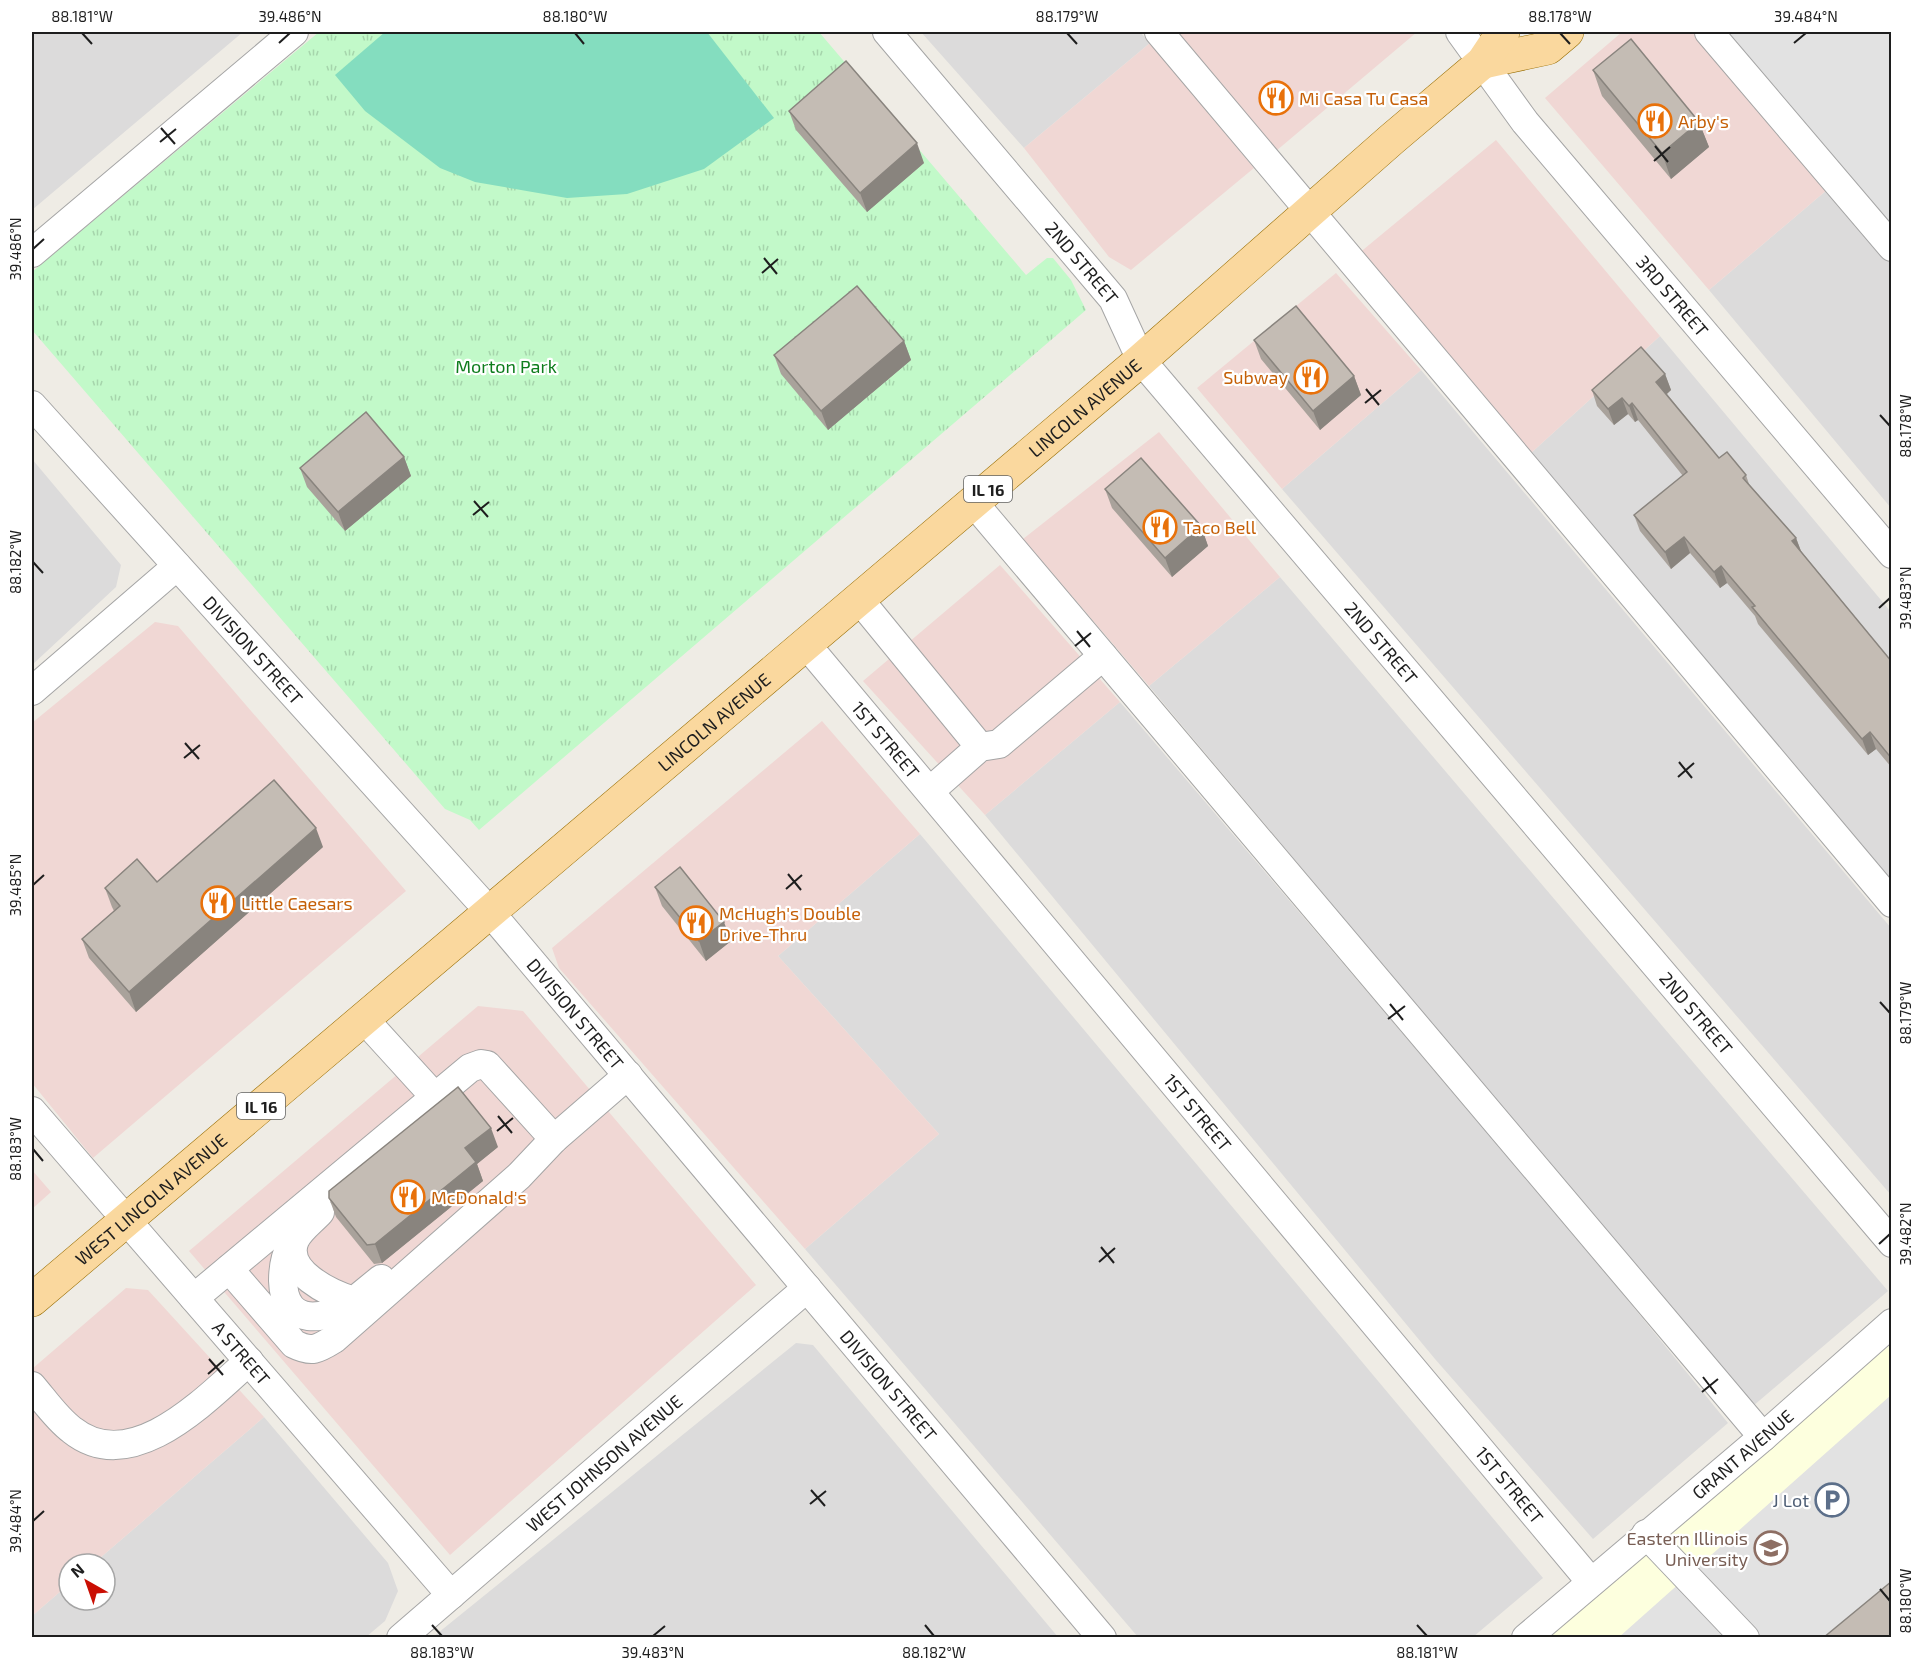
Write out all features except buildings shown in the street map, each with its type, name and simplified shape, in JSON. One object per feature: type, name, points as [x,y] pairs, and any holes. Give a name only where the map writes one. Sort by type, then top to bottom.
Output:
[{"type":"main road","name":"LINCOLN AVENUE","points":[[489,911],[1141,360],[1483,62],[1503,32]]},
{"type":"main road","name":"LINCOLN AVENUE","points":[[1483,62],[1548,48],[1567,32]]},
{"type":"main road","name":"WEST LINCOLN AVENUE","points":[[32,1300],[489,911]]},
{"type":"street","points":[[32,253],[294,32]]},
{"type":"street","name":"2ND STREET","points":[[887,32],[1113,299],[1141,360],[1892,1243]]},
{"type":"street","points":[[1159,32],[1892,903]]},
{"type":"street","name":"3RD STREET","points":[[1460,32],[1525,122],[1892,554]]},
{"type":"street","points":[[1709,32],[1892,247]]},
{"type":"street","name":"DIVISION STREET","points":[[32,405],[489,911],[1102,1638]]},
{"type":"street","points":[[973,502],[1015,552],[1095,662],[1763,1437]]},
{"type":"street","points":[[32,691],[177,566]]},
{"type":"street","points":[[858,598],[980,747]]},
{"type":"street","name":"1ST STREET","points":[[805,643],[1591,1582]]},
{"type":"street","points":[[930,791],[980,747],[999,744],[1095,662]]},
{"type":"street","points":[[363,1018],[435,1097]]},
{"type":"street","points":[[194,1298],[470,1068],[481,1064],[487,1065],[554,1138]]},
{"type":"street","points":[[229,1269],[294,1344],[306,1350],[318,1349],[334,1339],[519,1176],[554,1138],[628,1075]]},
{"type":"street","name":"A STREET","points":[[32,1111],[451,1595]]},
{"type":"street","points":[[363,1157],[362,1165],[355,1174],[333,1200],[303,1228],[294,1241],[293,1256],[298,1268],[312,1280],[331,1292],[354,1300],[486,1190],[506,1178],[519,1176]]},
{"type":"street","name":"WEST JOHNSON AVENUE","points":[[402,1638],[807,1288]]},
{"type":"street","name":"GRANT AVENUE","points":[[1526,1638],[1763,1437],[1892,1323]]},
{"type":"street","points":[[33,1389],[72,1431],[100,1445],[119,1446],[149,1437],[188,1415],[249,1361]]},
{"type":"street","points":[[1646,1534],[1745,1638]]},
{"type":"shaded area","points":[[32,32],[243,32],[32,210]]},
{"type":"shaded area","points":[[921,32],[1140,32],[1150,43],[1024,148]]},
{"type":"shaded area","points":[[1178,32],[1417,32],[1276,151]]},
{"type":"shaded area","points":[[1622,32],[1693,32],[1828,189],[1709,290],[1545,98]]},
{"type":"shaded area","points":[[1723,32],[1891,32],[1891,236]]},
{"type":"shaded area","points":[[1150,43],[1254,168],[1131,270],[1109,257],[1024,148]]},
{"type":"shaded area","points":[[1496,140],[1660,336],[1531,453],[1358,254]]},
{"type":"shaded area","points":[[1828,189],[1891,264],[1891,508],[1709,290]]},
{"type":"shaded area","points":[[1336,273],[1421,370],[1282,489],[1197,388]]},
{"type":"shaded area","points":[[1660,336],[1891,612],[1891,883],[1531,453]]},
{"type":"shaded area","points":[[1421,370],[1891,928],[1891,1195],[1282,489]]},
{"type":"shaded area","points":[[1159,432],[1280,577],[1149,686],[1023,539]]},
{"type":"shaded area","points":[[32,459],[121,565],[116,587],[32,665]]},
{"type":"shaded area","points":[[1000,565],[1120,702],[985,815],[863,681]]},
{"type":"shaded area","points":[[1280,577],[1888,1291],[1753,1406],[1149,686]]},
{"type":"shaded area","points":[[155,622],[178,626],[406,891],[93,1158],[32,1083],[32,723]]},
{"type":"shaded area","points":[[1120,702],[1577,1238],[1728,1423],[1593,1539],[1435,1359],[985,815]]},
{"type":"shaded area","points":[[822,721],[920,834],[778,956],[939,1134],[805,1249],[559,968],[552,948]]},
{"type":"shaded area","points":[[920,834],[1543,1578],[1473,1637],[1138,1637],[805,1249],[939,1134],[778,956]]},
{"type":"shaded area","points":[[478,1006],[523,1011],[756,1285],[450,1555],[189,1251]]},
{"type":"shaded area","points":[[32,1170],[51,1192],[32,1209]]},
{"type":"shaded area","points":[[126,1288],[148,1290],[264,1417],[107,1552],[57,1552],[57,1594],[32,1616],[32,1369]]},
{"type":"shaded area","points":[[796,1343],[813,1345],[1058,1637],[433,1637]]},
{"type":"shaded area","name":"J Lot","points":[[1891,1344],[1891,1637],[1546,1638],[1728,1482]]},
{"type":"shaded area","name":"J Lot","points":[[1891,1395],[1891,1605],[1853,1637],[1618,1638]]},
{"type":"shaded area","points":[[264,1417],[388,1563],[398,1591],[385,1621],[366,1637],[32,1637],[32,1616],[57,1594],[57,1612],[117,1612],[117,1552],[107,1552]]},
{"type":"green space","name":"Morton Park","points":[[319,32],[819,32],[1026,275],[1047,258],[1053,258],[1071,280],[1086,310],[479,830],[470,820],[445,809],[32,330],[32,272]]},
{"type":"green space","points":[[385,32],[707,32],[774,118],[704,169],[627,194],[567,198],[475,182],[440,168],[365,111],[335,75]]},
{"type":"place","name":"Mi Casa Tu Casa","points":[[1276,98]]},
{"type":"place","name":"Arby's","points":[[1655,121]]},
{"type":"place","name":"Subway","points":[[1311,377]]},
{"type":"place","name":"Taco Bell","points":[[1160,527]]},
{"type":"place","name":"Little Caesars","points":[[218,903]]},
{"type":"place","name":"McHugh's Double Drive-Thru","points":[[696,923]]},
{"type":"place","name":"McDonald's","points":[[408,1197]]},
{"type":"place","name":"J Lot","points":[[1832,1500]]},
{"type":"place","name":"Eastern Illinois University","points":[[1771,1548]]}]
